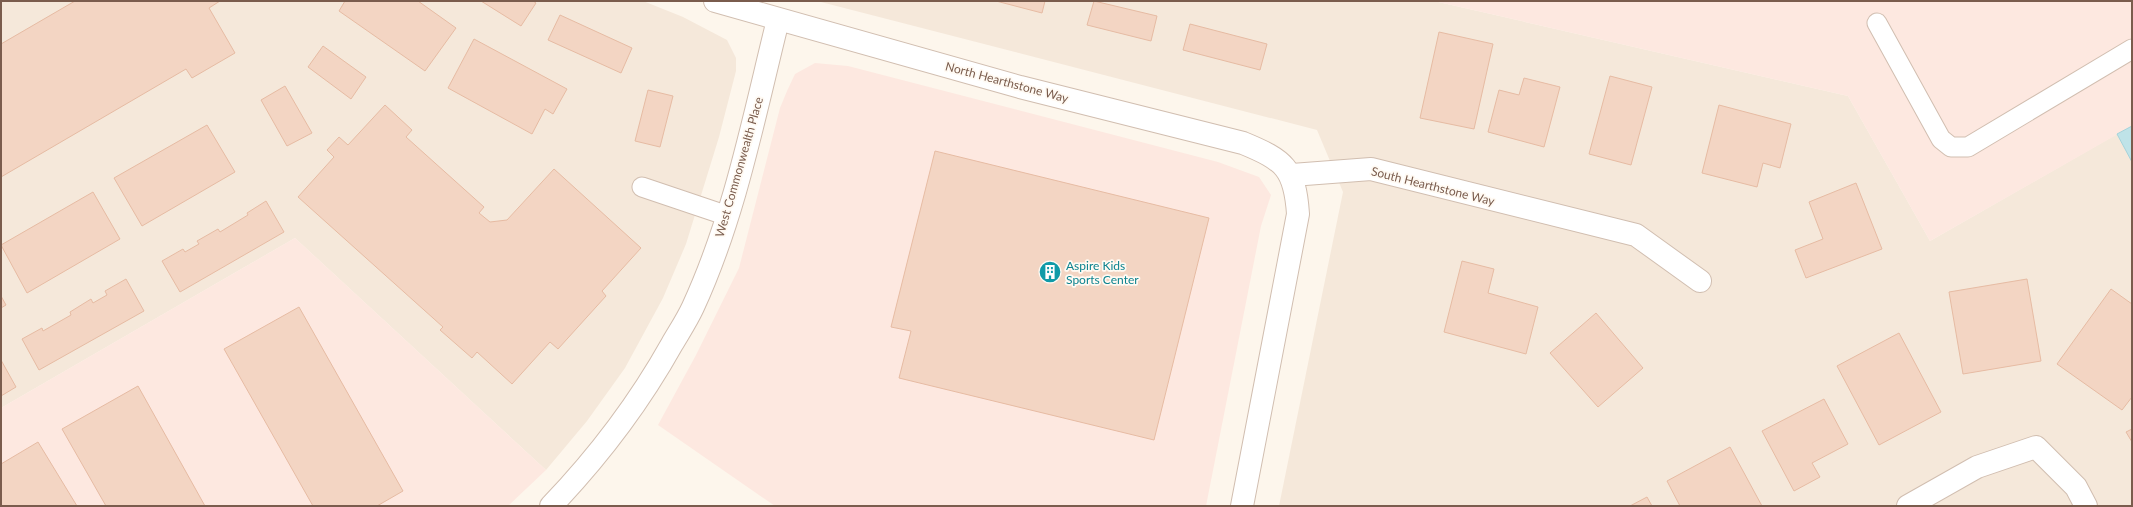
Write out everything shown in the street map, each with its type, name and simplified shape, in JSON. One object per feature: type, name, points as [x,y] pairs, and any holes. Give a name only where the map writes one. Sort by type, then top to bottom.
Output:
[{"type":"street","name":"North Hearthstone Way","points":[[715,1],[1020,87],[1243,143],[1270,154],[1292,175]]},
{"type":"street","name":"West Commonwealth Place","points":[[551,506],[575,481],[623,421],[658,368],[693,308],[728,216],[778,20]]},
{"type":"street","name":"South Hearthstone Way","points":[[1292,175],[1371,169],[1636,235],[1700,281]]},
{"type":"street","points":[[1242,506],[1298,220],[1297,195],[1292,175]]},
{"type":"street","points":[[1908,506],[1977,467],[2036,447],[2076,487],[2086,506]]},
{"type":"lane","points":[[1877,24],[1941,139],[1951,147],[1968,147],[2132,49]]},
{"type":"lane","points":[[642,187],[728,216]]},
{"type":"shaded area","points":[[1,1],[643,1],[683,17],[727,40],[736,58],[736,71],[719,137],[686,244],[663,298],[625,368],[587,421],[546,470],[295,238],[1,408]]},
{"type":"shaded area","points":[[817,1],[1434,1],[1848,96],[1930,241],[2117,134],[2132,162],[2132,506],[1279,506],[1343,192],[1317,130]]},
{"type":"shaded area","points":[[1434,1],[2132,1],[2132,126],[1930,241],[1848,96]]},
{"type":"shaded area","points":[[815,63],[848,66],[1218,162],[1259,177],[1271,195],[1261,226],[1206,506],[775,506],[658,425],[696,355],[739,268],[780,108],[787,91],[795,74]]},
{"type":"shaded area","points":[[295,238],[546,470],[508,506],[1,506],[1,408]]},
{"type":"water","points":[[2132,126],[2132,162],[2117,134]]},
{"type":"building","points":[[75,1],[220,1],[209,8],[235,53],[192,78],[186,69],[1,177],[1,44]]},
{"type":"building","points":[[345,1],[418,1],[456,28],[425,71],[339,11]]},
{"type":"building","points":[[481,1],[533,1],[536,3],[521,26]]},
{"type":"building","points":[[996,1],[1045,1],[1042,13]]},
{"type":"building","points":[[1094,1],[1157,16],[1151,41],[1087,25]]},
{"type":"building","points":[[560,15],[632,48],[621,73],[548,40]]},
{"type":"building","points":[[1190,24],[1267,44],[1260,70],[1183,50]]},
{"type":"building","points":[[1439,32],[1493,44],[1474,129],[1420,118]]},
{"type":"building","points":[[474,39],[567,89],[553,114],[545,109],[532,134],[448,88]]},
{"type":"building","points":[[323,46],[366,77],[351,99],[308,67]]},
{"type":"building","points":[[1610,76],[1652,87],[1631,165],[1589,154]]},
{"type":"building","points":[[1524,78],[1560,87],[1544,147],[1488,132],[1499,90],[1519,95]]},
{"type":"building","points":[[285,86],[312,133],[287,146],[261,100]]},
{"type":"building","points":[[648,90],[673,96],[660,147],[635,141]]},
{"type":"building","points":[[385,105],[412,130],[406,137],[484,207],[479,213],[490,222],[507,220],[554,169],[641,248],[602,291],[606,296],[558,349],[550,342],[512,384],[477,352],[472,358],[440,330],[443,327],[298,197],[334,157],[327,150],[339,137],[348,145]]},
{"type":"building","points":[[1719,105],[1791,124],[1780,168],[1763,163],[1757,187],[1702,173]]},
{"type":"building","points":[[207,125],[235,172],[142,226],[114,178]]},
{"type":"building","name":"Aspire Kids Sports Center","points":[[935,151],[1209,218],[1154,440],[899,378],[911,331],[891,327]]},
{"type":"building","points":[[1856,183],[1882,249],[1806,278],[1795,250],[1823,239],[1809,202]]},
{"type":"building","points":[[93,192],[120,239],[27,293],[1,245]]},
{"type":"building","points":[[266,201],[284,232],[180,292],[162,261],[183,249],[185,252],[199,244],[197,241],[218,229],[220,232],[248,215],[247,213]]},
{"type":"building","points":[[1462,261],[1494,269],[1488,293],[1538,307],[1526,354],[1444,332]]},
{"type":"building","points":[[126,279],[144,311],[39,370],[22,339],[42,328],[43,331],[71,315],[70,312],[91,299],[93,303],[107,295],[105,291]]},
{"type":"building","points":[[2027,279],[2041,361],[1963,374],[1949,292]]},
{"type":"building","points":[[2111,289],[2132,304],[2132,397],[2122,410],[2057,364]]},
{"type":"building","points":[[1,296],[6,305],[1,308]]},
{"type":"building","points":[[299,307],[403,491],[377,506],[313,506],[224,349]]},
{"type":"building","points":[[1596,313],[1643,368],[1598,407],[1550,353]]},
{"type":"building","points":[[1899,333],[1941,412],[1879,445],[1837,366]]},
{"type":"building","points":[[1,360],[16,387],[1,396]]},
{"type":"building","points":[[138,386],[205,506],[106,506],[62,429]]},
{"type":"building","points":[[1824,399],[1848,444],[1812,463],[1820,477],[1794,491],[1762,431]]},
{"type":"building","points":[[2132,429],[2132,442],[2126,432]]},
{"type":"building","points":[[38,442],[77,506],[1,506],[1,464]]},
{"type":"building","points":[[1730,447],[1762,506],[1680,506],[1667,481]]},
{"type":"building","points":[[1647,497],[1652,506],[1630,506]]},
{"type":"place","name":"Aspire Kids Sports Center","points":[[1050,272]]}]
